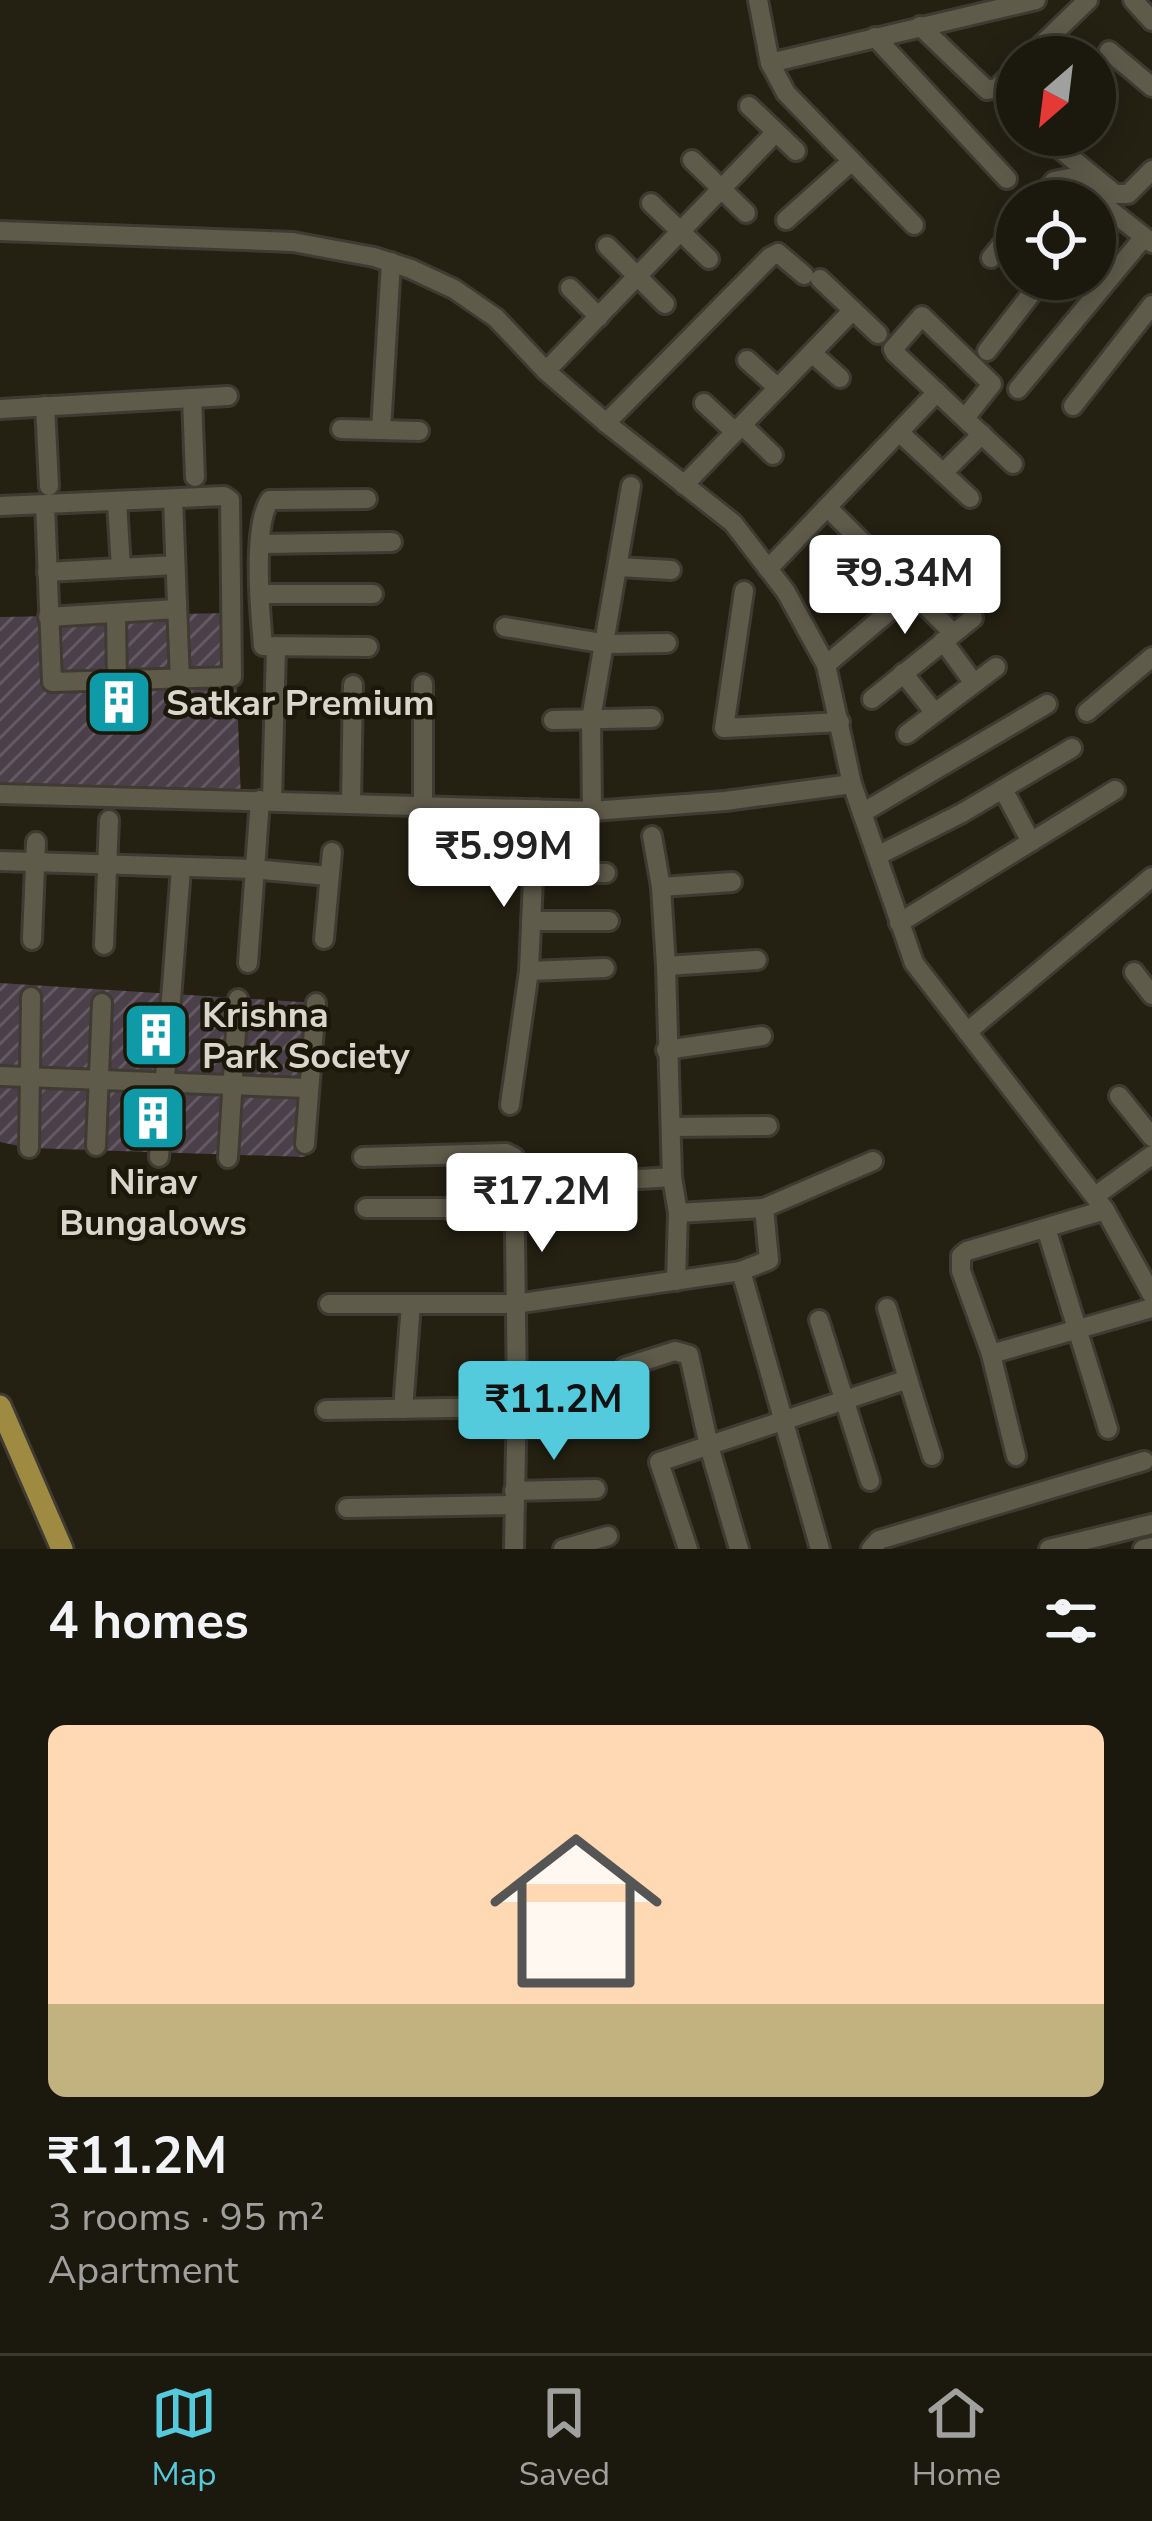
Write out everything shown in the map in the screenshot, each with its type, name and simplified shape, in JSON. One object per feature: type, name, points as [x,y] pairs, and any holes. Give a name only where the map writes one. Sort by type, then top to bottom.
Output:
[{"type":"main road","points":[[0,1406],[62,1549]]},
{"type":"street","points":[[758,0],[770,63],[786,93],[914,225]]},
{"type":"street","points":[[770,63],[920,26],[967,7],[1036,0]]},
{"type":"street","points":[[1051,36],[1088,0]]},
{"type":"street","points":[[1133,0],[1152,21]]},
{"type":"street","points":[[920,26],[987,90],[996,88]]},
{"type":"street","points":[[875,37],[1007,179]]},
{"type":"street","points":[[1116,56],[1152,87]]},
{"type":"street","points":[[749,106],[796,151]]},
{"type":"street","points":[[546,371],[776,132]]},
{"type":"street","points":[[1069,156],[1115,194],[1128,194],[1150,176]]},
{"type":"street","points":[[692,160],[746,213]]},
{"type":"street","points":[[787,220],[852,161]]},
{"type":"street","points":[[651,202],[709,260]]},
{"type":"street","points":[[1018,389],[1148,240],[1116,219]]},
{"type":"street","points":[[0,231],[293,242],[391,262],[454,289],[496,318],[546,371],[606,423],[733,523],[768,569],[826,665],[852,784],[914,963],[1145,1263],[1152,1295]]},
{"type":"street","points":[[608,246],[665,304]]},
{"type":"street","points":[[991,258],[996,252]]},
{"type":"street","points":[[606,423],[778,253],[878,334]]},
{"type":"street","points":[[381,430],[391,262]]},
{"type":"street","points":[[570,288],[599,317]]},
{"type":"street","points":[[987,350],[1026,300]]},
{"type":"street","points":[[1073,406],[1152,305]]},
{"type":"street","points":[[684,485],[853,310]]},
{"type":"street","points":[[965,418],[992,384],[924,315],[893,350],[1013,464]]},
{"type":"street","points":[[812,352],[840,378]]},
{"type":"street","points":[[747,360],[778,388]]},
{"type":"street","points":[[768,569],[937,392]]},
{"type":"street","points":[[0,409],[228,396]]},
{"type":"street","points":[[192,398],[195,477]]},
{"type":"street","points":[[704,403],[773,455]]},
{"type":"street","points":[[0,506],[47,495],[117,502],[224,496],[232,506],[234,671],[226,680],[52,682],[48,617],[47,495],[45,406]]},
{"type":"street","points":[[341,429],[419,431]]},
{"type":"street","points":[[899,432],[970,498]]},
{"type":"street","points":[[943,473],[982,434]]},
{"type":"street","points":[[592,811],[591,719],[632,485]]},
{"type":"street","points":[[367,499],[270,500],[260,594],[263,646],[368,647]]},
{"type":"street","points":[[173,500],[180,681]]},
{"type":"street","points":[[117,502],[121,568]]},
{"type":"street","points":[[827,507],[912,592],[948,637],[974,683]]},
{"type":"street","points":[[262,544],[392,542]]},
{"type":"street","points":[[47,572],[175,565]]},
{"type":"street","points":[[619,567],[670,570]]},
{"type":"street","points":[[744,591],[724,728],[840,722]]},
{"type":"street","points":[[826,665],[912,592]]},
{"type":"street","points":[[260,594],[373,594]]},
{"type":"street","points":[[48,617],[176,609]]},
{"type":"street","points":[[116,614],[117,683]]},
{"type":"street","points":[[872,699],[973,618]]},
{"type":"street","points":[[505,627],[607,644],[667,643]]},
{"type":"street","points":[[248,963],[276,648]]},
{"type":"street","points":[[1087,712],[1152,657]]},
{"type":"street","points":[[907,734],[996,667]]},
{"type":"street","points":[[903,673],[935,713]]},
{"type":"street","points":[[423,684],[423,804]]},
{"type":"street","points":[[351,803],[353,685]]},
{"type":"street","points":[[862,813],[1047,704]]},
{"type":"street","points":[[553,720],[652,718]]},
{"type":"street","points":[[877,856],[1072,748]]},
{"type":"street","points":[[0,794],[592,811],[724,801],[852,784]]},
{"type":"street","points":[[1003,789],[1030,842]]},
{"type":"street","points":[[899,922],[1115,790]]},
{"type":"street","points":[[510,1105],[529,970],[536,808]]},
{"type":"street","points":[[104,945],[109,820]]},
{"type":"street","points":[[652,836],[666,966],[672,1177],[678,1213],[676,1281]]},
{"type":"street","points":[[32,940],[37,842]]},
{"type":"street","points":[[324,939],[332,852]]},
{"type":"street","points":[[0,861],[329,875]]},
{"type":"street","points":[[159,1157],[181,868]]},
{"type":"street","points":[[533,872],[606,872]]},
{"type":"street","points":[[967,1032],[1152,877]]},
{"type":"street","points":[[661,887],[732,882]]},
{"type":"street","points":[[531,921],[609,921]]},
{"type":"street","points":[[666,966],[758,960]]},
{"type":"street","points":[[529,970],[604,968]]},
{"type":"street","points":[[1135,972],[1152,995]]},
{"type":"street","points":[[29,1148],[31,997]]},
{"type":"street","points":[[228,1158],[238,999]]},
{"type":"street","points":[[96,1146],[102,1003]]},
{"type":"street","points":[[304,1144],[316,1003]]},
{"type":"street","points":[[667,1050],[762,1036]]},
{"type":"street","points":[[0,1076],[308,1088]]},
{"type":"street","points":[[1119,1096],[1152,1137]]},
{"type":"street","points":[[673,1126],[768,1126]]},
{"type":"street","points":[[363,1157],[506,1153],[515,1161],[514,1549]]},
{"type":"street","points":[[1016,1456],[991,1354],[961,1271],[961,1256],[1046,1228],[1100,1203],[1152,1155]]},
{"type":"street","points":[[678,1213],[764,1208],[873,1161]]},
{"type":"street","points":[[515,1187],[672,1177]]},
{"type":"street","points":[[367,1208],[515,1208]]},
{"type":"street","points":[[329,1304],[515,1304],[741,1271],[770,1260],[764,1208]]},
{"type":"street","points":[[1046,1228],[1108,1430]]},
{"type":"street","points":[[741,1271],[820,1549]]},
{"type":"street","points":[[403,1409],[411,1304]]},
{"type":"street","points":[[886,1308],[932,1456]]},
{"type":"street","points":[[991,1354],[1152,1308]]},
{"type":"street","points":[[819,1320],[870,1481]]},
{"type":"street","points":[[625,1367],[686,1352],[739,1549]]},
{"type":"street","points":[[688,1549],[659,1462],[908,1379]]},
{"type":"street","points":[[326,1410],[593,1395]]},
{"type":"street","points":[[871,1549],[879,1540],[1144,1461]]},
{"type":"street","points":[[346,1508],[596,1489]]},
{"type":"street","points":[[1048,1549],[1152,1523]]},
{"type":"street","points":[[563,1549],[608,1536]]},
{"type":"street","points":[[1143,1549],[1152,1547]]},
{"type":"building","name":"Satkar Premium","points":[[234,613],[241,800],[0,787],[0,617]]},
{"type":"building","name":"Krishna Park Society","points":[[0,983],[316,1003],[309,1082],[0,1067]]},
{"type":"building","name":"Nirav Bungalows","points":[[0,1078],[308,1095],[305,1157],[29,1148],[0,1142]]},
{"type":"place","name":"Satkar Premium","points":[[119,702]]},
{"type":"place","name":"Krishna Park Society","points":[[156,1035]]},
{"type":"place","name":"Nirav Bungalows","points":[[153,1118]]}]
